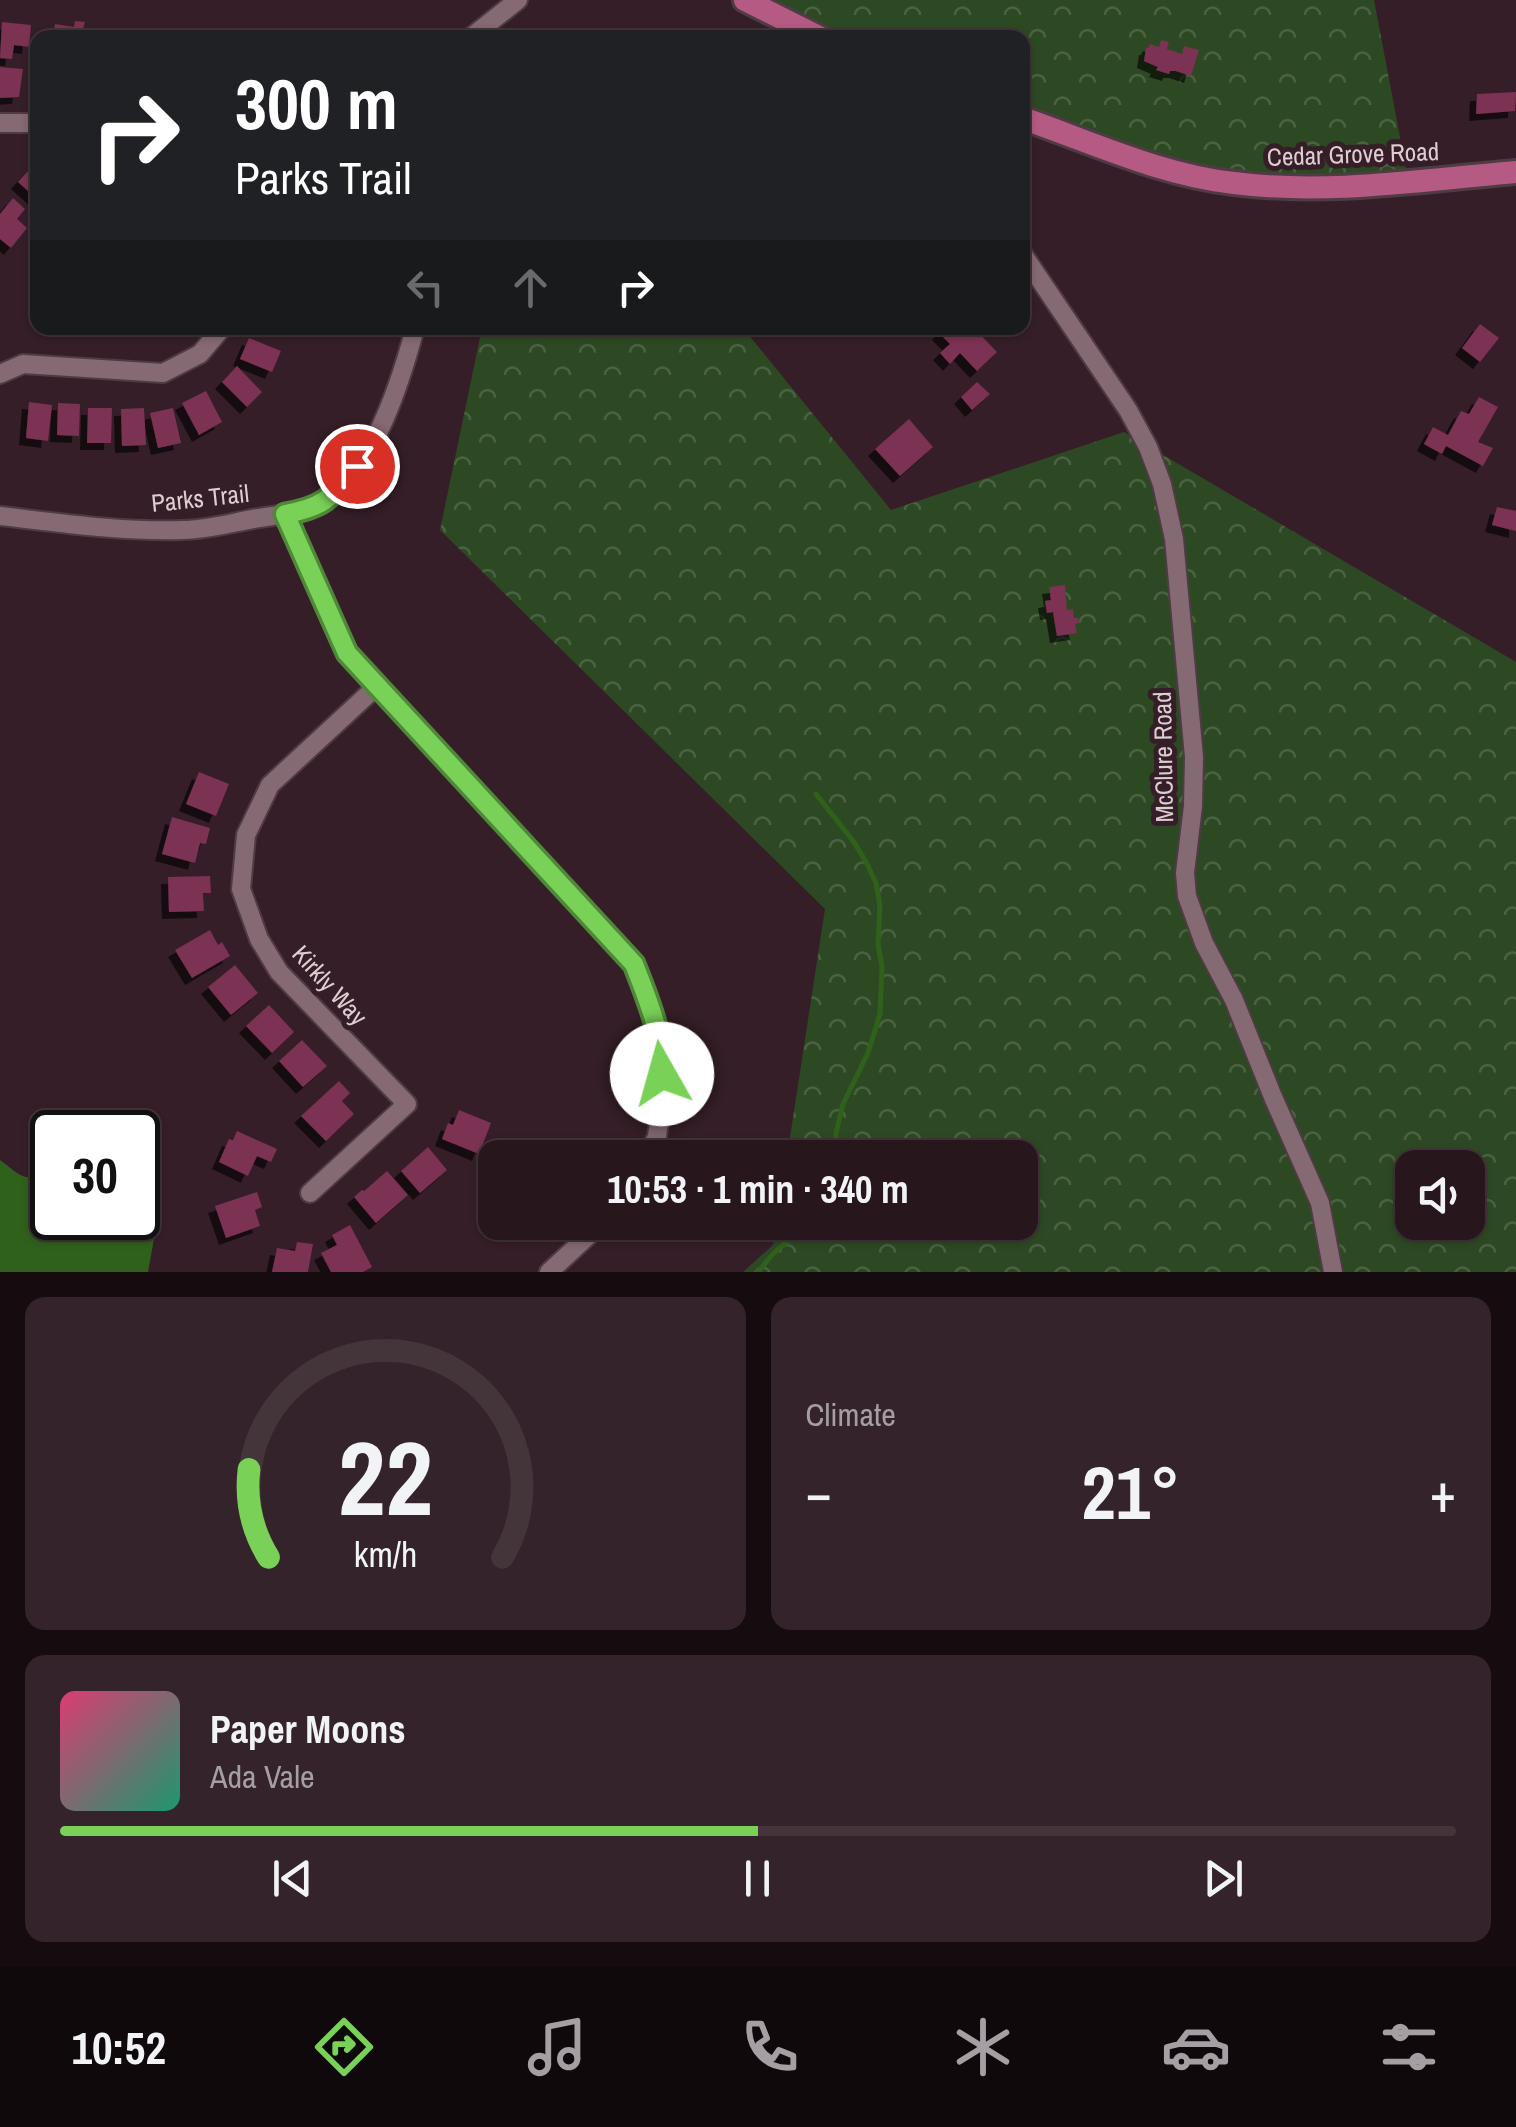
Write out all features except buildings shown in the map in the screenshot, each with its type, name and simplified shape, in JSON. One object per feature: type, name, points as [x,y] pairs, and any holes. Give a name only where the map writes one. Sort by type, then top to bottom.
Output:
[{"type":"main road","points":[[745,0],[805,30]]},
{"type":"main road","name":"Cedar Grove Road","points":[[1030,121],[1167,169],[1230,183],[1297,189],[1516,172]]},
{"type":"street","points":[[480,30],[518,0]]},
{"type":"street","points":[[0,123],[30,123]]},
{"type":"street","name":"McClure Road","points":[[1030,265],[1128,410],[1162,484],[1174,539],[1194,756],[1185,873],[1188,896],[1204,943],[1234,1000],[1320,1202],[1333,1272]]},
{"type":"street","points":[[0,374],[23,364],[163,372],[200,354],[216,335]]},
{"type":"street","name":"Parks Trail","points":[[0,516],[111,529],[187,530],[310,509],[332,495],[357,466],[383,423],[404,372],[413,335]]},
{"type":"street","points":[[285,514],[347,653],[634,964],[662,1051],[662,1096],[655,1140]]},
{"type":"street","name":"Kirkly Way","points":[[310,1193],[406,1104],[279,972],[259,939],[241,888],[246,835],[270,784],[377,686]]},
{"type":"street","points":[[549,1272],[584,1240]]},
{"type":"green space","points":[[751,0],[1374,0],[1411,195],[1234,193],[1030,133],[1030,30],[815,30]]},
{"type":"green space","points":[[481,335],[749,335],[891,510],[1124,432],[1516,662],[1516,1272],[743,1272],[774,1240],[1038,1240],[1038,1140],[790,1140],[825,909],[440,530]]},
{"type":"shaded area","points":[[0,1160],[30,1177],[30,1240],[154,1240],[148,1272],[0,1272]]},
{"type":"waterway","points":[[816,794],[866,862],[876,883],[880,906],[880,1014],[868,1053],[843,1104],[836,1140]]},
{"type":"waterway","points":[[758,1272],[788,1240]]},
{"type":"route","points":[[357,466],[332,495],[310,509],[285,514],[347,653],[634,964],[652,1011],[662,1051],[662,1074]]}]
